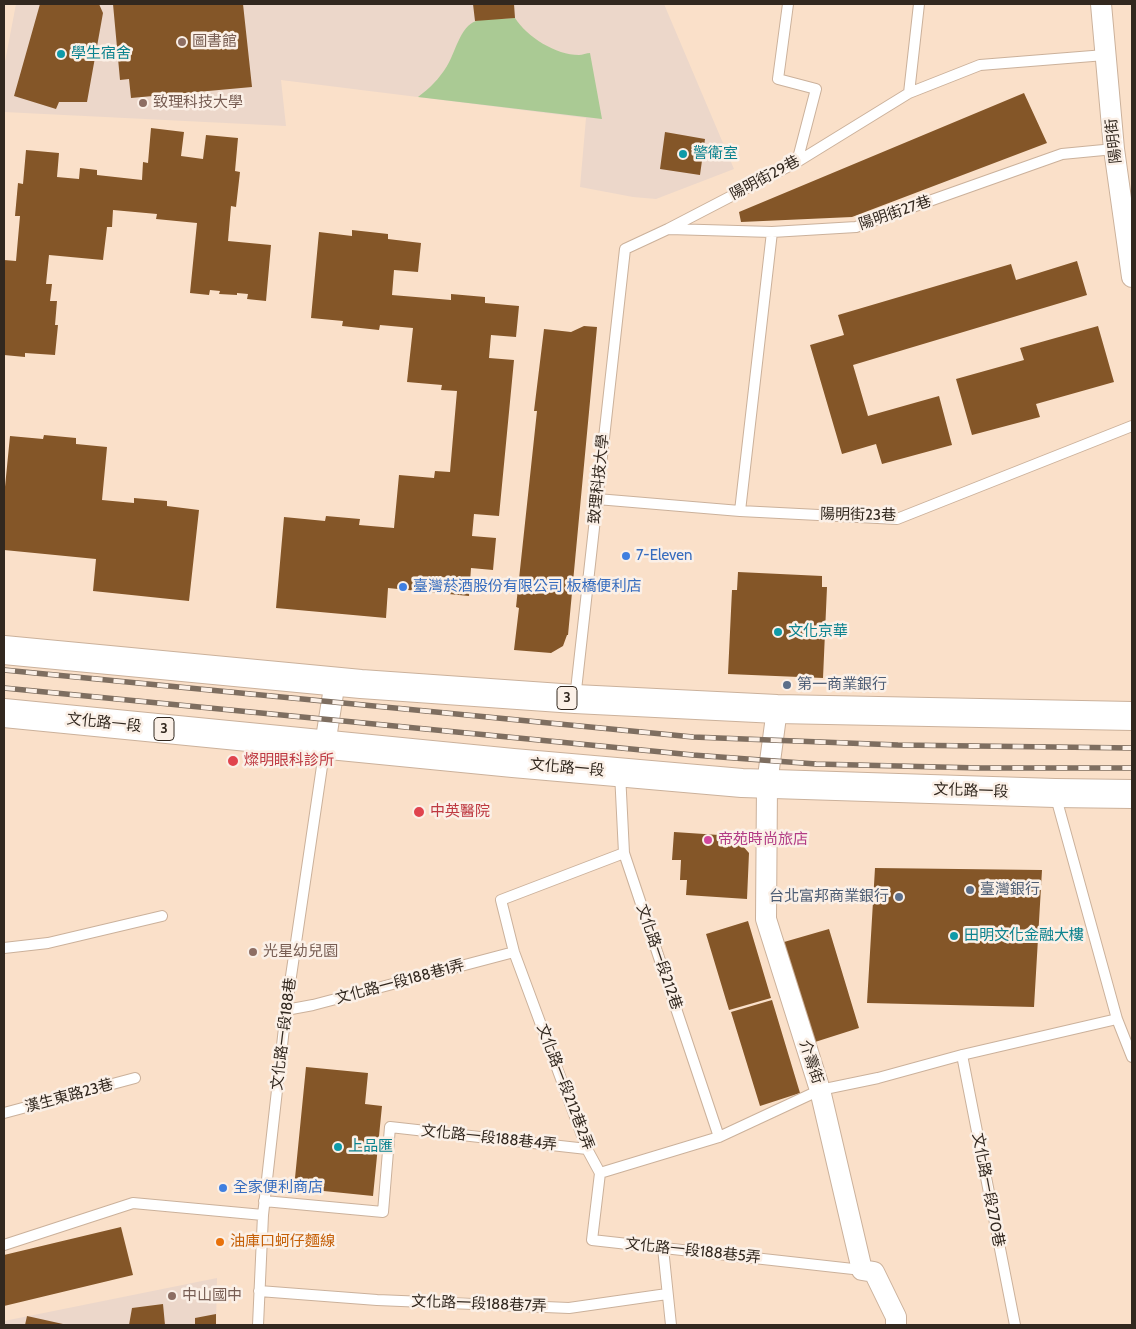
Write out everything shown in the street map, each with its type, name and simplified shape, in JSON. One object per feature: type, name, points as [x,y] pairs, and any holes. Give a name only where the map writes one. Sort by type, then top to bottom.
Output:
[{"type":"main road","name":"3","points":[[4,650],[335,681],[575,699],[777,709],[1132,716]]},
{"type":"main road","name":"文化路一段","points":[[4,713],[620,773],[767,784],[1132,794]]},
{"type":"street","name":"陽明街","points":[[1101,4],[1114,149],[1132,277]]},
{"type":"street","points":[[325,745],[335,681]]},
{"type":"street","name":"介壽街","points":[[777,709],[767,784],[766,919],[820,1090],[862,1270]]},
{"type":"street","points":[[862,1270],[874,1272],[896,1317],[896,1325]]},
{"type":"lane","points":[[788,4],[778,79],[816,89],[796,162]]},
{"type":"lane","points":[[909,93],[919,4]]},
{"type":"lane","name":"陽明街29巷","points":[[623,259],[624,249],[668,230],[796,162],[909,93],[980,65],[1105,55]]},
{"type":"lane","name":"陽明街27巷","points":[[668,230],[772,232],[856,227],[1062,154],[1114,149]]},
{"type":"lane","points":[[740,510],[772,232]]},
{"type":"lane","name":"致理科技大學","points":[[575,699],[623,259]]},
{"type":"lane","name":"陽明街23巷","points":[[597,500],[897,519],[1132,426]]},
{"type":"lane","name":"文化路一段188巷","points":[[258,1325],[264,1201],[286,1010],[325,745]]},
{"type":"lane","name":"文化路一段212巷","points":[[620,773],[624,854],[720,1137]]},
{"type":"lane","points":[[1055,793],[1117,1019],[1132,1057]]},
{"type":"lane","name":"文化路一段212巷2弄","points":[[600,1173],[587,1149],[514,952],[501,900],[624,854]]},
{"type":"lane","points":[[4,948],[48,944],[162,916]]},
{"type":"lane","name":"文化路一段188巷1弄","points":[[286,1010],[313,1005],[514,952]]},
{"type":"lane","points":[[600,1173],[720,1137],[820,1090],[878,1078],[962,1055],[1117,1019]]},
{"type":"lane","name":"文化路一段270巷","points":[[962,1055],[1015,1325]]},
{"type":"lane","name":"漢生東路23巷","points":[[4,1113],[135,1078]]},
{"type":"lane","name":"文化路一段188巷4弄","points":[[264,1201],[383,1212],[390,1127],[587,1149]]},
{"type":"lane","name":"文化路一段188巷5弄","points":[[600,1173],[592,1240],[862,1270]]},
{"type":"lane","points":[[4,1245],[133,1203],[263,1215]]},
{"type":"lane","points":[[662,1248],[671,1325]]},
{"type":"lane","name":"文化路一段188巷7弄","points":[[259,1291],[376,1300],[569,1308],[667,1294]]},
{"type":"shaded area","name":"致理科技大學","points":[[16,4],[664,4],[734,169],[656,199],[633,197],[580,187],[586,118],[281,80],[286,126],[4,112],[4,67]]},
{"type":"shaded area","name":"中山國中","points":[[217,1278],[216,1325],[4,1325],[4,1321]]},
{"type":"green space","points":[[515,18],[527,32],[543,44],[570,54],[590,53],[602,119],[418,97],[444,71],[458,41],[470,24],[485,19]]},
{"type":"building","name":"學生宿舍","points":[[40,4],[99,4],[103,13],[87,102],[59,102],[56,109],[14,96]]},
{"type":"building","name":"圖書館","points":[[113,4],[243,4],[252,87],[131,98],[129,79],[120,80]]},
{"type":"building","points":[[473,4],[514,4],[515,18],[475,21]]},
{"type":"building","points":[[1024,93],[1047,143],[852,217],[741,222],[739,212]]},
{"type":"building","points":[[151,128],[184,132],[181,156],[203,159],[206,135],[238,138],[235,171],[240,172],[236,207],[231,206],[228,241],[271,245],[266,301],[247,299],[248,294],[219,294],[220,291],[210,290],[209,295],[190,293],[197,223],[156,219],[157,214],[113,210],[112,227],[107,227],[103,260],[49,255],[46,284],[52,284],[50,301],[57,301],[55,325],[58,325],[55,355],[25,353],[25,357],[4,355],[4,260],[16,261],[20,216],[15,216],[18,183],[23,184],[26,150],[59,153],[57,177],[79,179],[80,168],[97,170],[97,175],[142,180],[143,162],[148,163]]},
{"type":"building","name":"警衛室","points":[[665,132],[705,139],[700,175],[660,169]]},
{"type":"building","points":[[352,230],[388,234],[388,239],[421,243],[418,272],[394,270],[392,295],[451,300],[451,294],[485,297],[485,303],[519,306],[516,337],[491,335],[489,358],[514,360],[499,516],[474,514],[472,536],[496,538],[493,570],[471,568],[469,596],[388,588],[386,618],[276,608],[284,517],[325,521],[326,516],[360,519],[359,525],[394,528],[399,475],[434,478],[435,471],[450,472],[457,391],[441,390],[442,385],[407,382],[413,328],[380,325],[379,330],[342,326],[343,321],[311,318],[319,232],[352,236]]},
{"type":"building","points":[[1077,261],[1087,295],[853,365],[868,416],[939,396],[952,445],[882,464],[876,444],[842,454],[810,345],[844,335],[838,315],[1011,264],[1016,280]]},
{"type":"building","points":[[584,326],[597,327],[568,635],[563,646],[551,653],[514,650],[519,608],[516,607],[537,411],[534,411],[544,329],[571,332]]},
{"type":"building","points":[[1098,326],[1114,382],[1036,404],[1040,417],[972,435],[956,379],[1024,360],[1020,348]]},
{"type":"building","points":[[44,435],[76,438],[76,444],[107,447],[102,500],[134,503],[134,498],[167,501],[167,506],[199,510],[189,601],[93,591],[96,559],[4,550],[4,497],[10,436],[43,439]]},
{"type":"building","name":"文化京華","points":[[738,572],[822,576],[822,587],[827,587],[823,678],[728,674],[732,590],[737,590]]},
{"type":"building","points":[[674,832],[734,836],[749,853],[747,899],[686,895],[687,880],[680,880],[681,860],[672,860]]},
{"type":"building","name":"田明文化金融大樓","points":[[875,868],[1042,870],[1034,1007],[867,1003]]},
{"type":"building","points":[[748,921],[771,998],[729,1010],[706,934]]},
{"type":"building","points":[[829,929],[859,1028],[815,1042],[784,942]]},
{"type":"building","points":[[772,1000],[800,1093],[760,1106],[731,1012]]},
{"type":"building","name":"上品匯","points":[[306,1067],[368,1073],[365,1104],[382,1106],[373,1196],[294,1188]]},
{"type":"building","points":[[121,1227],[133,1275],[4,1306],[4,1255]]},
{"type":"building","points":[[163,1304],[165,1325],[129,1325],[132,1308]]},
{"type":"building","points":[[216,1314],[216,1325],[195,1325],[195,1318]]},
{"type":"building","points":[[27,1316],[63,1324],[63,1325],[25,1325]]},
{"type":"railway","points":[[4,670],[693,737],[898,745],[1132,748]]},
{"type":"railway","points":[[4,688],[693,755],[816,764],[980,768],[1132,768]]},
{"type":"place","name":"圖書館","points":[[182,42]]},
{"type":"place","name":"學生宿舍","points":[[61,54]]},
{"type":"place","name":"致理科技大學","points":[[143,103]]},
{"type":"place","name":"警衛室","points":[[683,154]]},
{"type":"place","name":"7-Eleven","points":[[626,556]]},
{"type":"place","name":"臺灣菸酒股份有限公司 板橋便利店","points":[[403,587]]},
{"type":"place","name":"文化京華","points":[[778,632]]},
{"type":"place","name":"第一商業銀行","points":[[787,685]]},
{"type":"place","name":"燦明眼科診所","points":[[233,761]]},
{"type":"place","name":"中英醫院","points":[[419,812]]},
{"type":"place","name":"帝苑時尚旅店","points":[[708,840]]},
{"type":"place","name":"臺灣銀行","points":[[970,890]]},
{"type":"place","name":"台北富邦商業銀行","points":[[899,897]]},
{"type":"place","name":"田明文化金融大樓","points":[[954,936]]},
{"type":"place","name":"光星幼兒園","points":[[253,952]]},
{"type":"place","name":"上品匯","points":[[338,1147]]},
{"type":"place","name":"全家便利商店","points":[[223,1188]]},
{"type":"place","name":"油庫口蚵仔麵線","points":[[220,1242]]},
{"type":"place","name":"中山國中","points":[[172,1296]]}]
